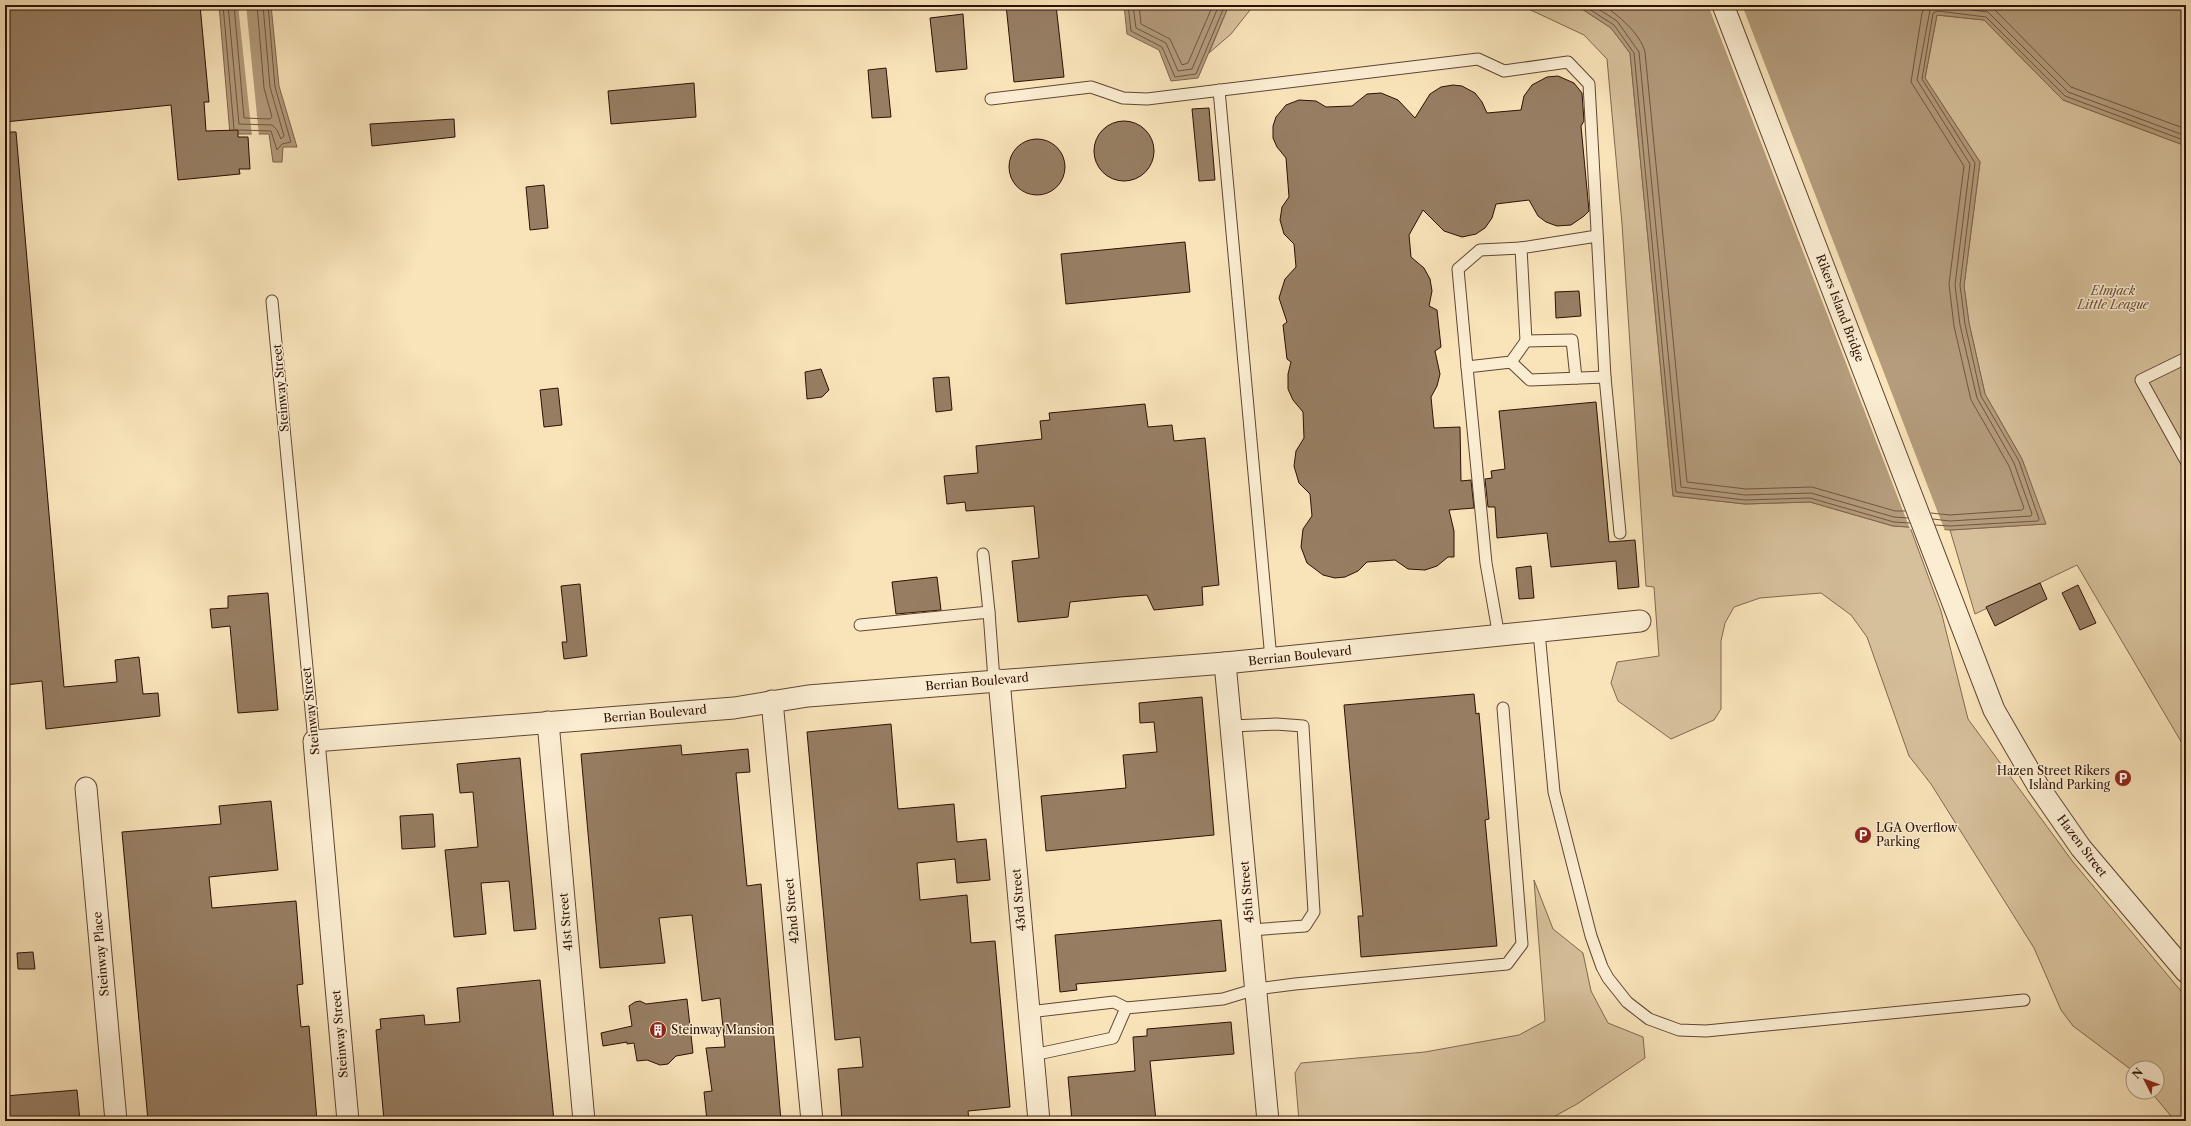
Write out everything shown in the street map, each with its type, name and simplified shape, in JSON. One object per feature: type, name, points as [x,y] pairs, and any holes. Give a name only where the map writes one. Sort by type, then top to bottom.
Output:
[{"type":"street","name":"Rikers Island Bridge","points":[[1723,5],[1957,610],[1994,710]]},
{"type":"street","name":"Berrian Boulevard","points":[[314,741],[734,708],[808,696],[1225,663],[1499,637],[1640,621]]},
{"type":"street","name":"45th Street","points":[[1225,663],[1268,1121]]},
{"type":"street","name":"43rd Street","points":[[997,680],[1039,1121]]},
{"type":"street","name":"42nd Street","points":[[772,701],[812,1121]]},
{"type":"street","name":"Hazen Street","points":[[1994,710],[2038,786],[2081,848],[2186,972]]},
{"type":"street","name":"41st Street","points":[[548,722],[584,1121]]},
{"type":"street","name":"Steinway Street","points":[[314,741],[348,1121]]},
{"type":"street","name":"Steinway Place","points":[[86,788],[116,1121]]},
{"type":"lane","points":[[991,99],[1091,87],[1123,98],[1147,99],[1478,59],[1504,71],[1568,62],[1590,84],[1605,377],[1620,533]]},
{"type":"lane","points":[[1219,90],[1271,658]]},
{"type":"lane","points":[[1499,637],[1486,563],[1458,269],[1480,250],[1521,248],[1597,236]]},
{"type":"lane","points":[[1467,367],[1511,362],[1526,341],[1521,248]]},
{"type":"lane","name":"Steinway Street","points":[[272,301],[314,741]]},
{"type":"lane","points":[[1526,341],[1572,340],[1576,378]]},
{"type":"lane","points":[[2186,358],[2141,380],[2186,461]]},
{"type":"lane","points":[[1511,362],[1530,380],[1605,377]]},
{"type":"lane","points":[[983,554],[997,680]]},
{"type":"lane","points":[[860,624],[989,612]]},
{"type":"lane","points":[[1539,632],[1554,792],[1591,936],[1608,978],[1627,1002],[1644,1015],[1663,1025],[1679,1030],[1706,1031],[2024,1000]]},
{"type":"lane","points":[[1029,1012],[1114,1002],[1126,1008],[1223,999],[1256,989],[1507,964],[1522,944],[1503,708]]},
{"type":"lane","points":[[1231,726],[1276,724],[1303,726],[1314,912],[1305,926],[1250,930]]},
{"type":"lane","points":[[1033,1055],[1113,1038],[1126,1008]]},
{"type":"green space","points":[[1229,5],[1254,5],[1231,34],[1209,53]]},
{"type":"green space","points":[[1520,5],[1576,5],[1611,28],[1630,53],[1673,496],[1745,504],[1810,502],[1893,526],[1910,527],[1941,611],[1968,719],[2073,862],[2186,997],[2186,1121],[2175,1121],[2158,1100],[2165,1100],[2165,1060],[2125,1060],[2125,1065],[2073,1026],[2061,1010],[2034,948],[1931,784],[1909,756],[1867,637],[1851,615],[1821,593],[1760,598],[1734,607],[1725,623],[1721,641],[1721,709],[1714,720],[1671,739],[1618,701],[1611,683],[1617,662],[1659,656],[1654,587],[1646,586],[1622,224],[1607,59],[1584,35]]},
{"type":"green space","name":"Elmjack Little League","points":[[1937,15],[1984,20],[2063,100],[2186,146],[2186,750],[2077,565],[1975,614],[1950,530],[2045,524],[2022,459],[1985,394],[1969,323],[1964,286],[1980,162],[1925,78]]},
{"type":"green space","points":[[1534,880],[1553,929],[1583,953],[1591,991],[1608,1023],[1643,1037],[1645,1058],[1577,1104],[1546,1121],[1299,1121],[1295,1073],[1301,1063],[1425,1052],[1519,1035],[1545,1021]]},
{"type":"water","points":[[219,5],[271,5],[279,86],[297,147],[283,147],[282,162],[273,162],[269,134],[230,134]]},
{"type":"water","points":[[1124,5],[1229,5],[1198,78],[1171,81],[1159,50],[1127,34]]},
{"type":"water","points":[[1576,5],[2186,5],[2186,146],[2063,100],[1984,20],[1937,15],[1925,78],[1980,162],[1964,286],[1969,323],[1985,394],[2022,459],[2046,524],[1950,530],[1893,526],[1810,502],[1745,504],[1673,496],[1630,53],[1611,28]]},
{"type":"pier","points":[[238,5],[246,5],[259,136],[252,136]]},
{"type":"pier","points":[[1708,5],[1742,5],[1945,531],[1910,529]]},
{"type":"building","points":[[5,5],[200,5],[209,102],[204,102],[206,131],[238,130],[238,137],[248,137],[250,169],[239,169],[240,174],[178,180],[171,105],[5,122]]},
{"type":"building","points":[[1006,5],[1056,5],[1064,77],[1014,82]]},
{"type":"building","points":[[963,14],[967,69],[936,72],[930,18]]},
{"type":"building","points":[[886,68],[891,117],[872,118],[868,70]]},
{"type":"building","points":[[1558,76],[1574,83],[1582,93],[1584,121],[1581,126],[1589,211],[1571,225],[1557,226],[1546,222],[1538,216],[1529,200],[1496,204],[1492,218],[1485,228],[1476,234],[1462,237],[1444,231],[1423,210],[1409,235],[1411,257],[1424,268],[1430,279],[1432,291],[1429,306],[1437,310],[1441,347],[1435,351],[1440,374],[1437,386],[1431,397],[1434,428],[1460,427],[1461,481],[1471,480],[1474,508],[1449,510],[1454,531],[1454,557],[1448,557],[1437,566],[1425,570],[1408,569],[1395,560],[1367,562],[1358,571],[1345,577],[1335,578],[1323,575],[1307,563],[1301,547],[1303,529],[1312,516],[1310,494],[1299,483],[1294,466],[1296,451],[1304,438],[1303,412],[1293,400],[1288,389],[1288,374],[1291,362],[1287,359],[1283,325],[1287,322],[1279,298],[1285,279],[1296,267],[1294,244],[1284,234],[1280,220],[1282,207],[1289,197],[1286,158],[1277,147],[1273,138],[1273,126],[1276,117],[1286,105],[1299,100],[1316,101],[1326,107],[1352,106],[1367,94],[1381,93],[1398,100],[1415,118],[1430,94],[1441,87],[1453,85],[1462,86],[1475,93],[1482,102],[1487,113],[1521,110],[1524,96],[1532,85],[1547,77]]},
{"type":"building","points":[[694,83],[696,117],[611,124],[608,91]]},
{"type":"building","points":[[1209,108],[1215,180],[1199,181],[1192,109]]},
{"type":"building","points":[[454,119],[455,137],[372,146],[370,124]]},
{"type":"building","points":[[1118,121],[1130,121],[1141,126],[1149,134],[1154,145],[1152,163],[1141,176],[1130,181],[1118,181],[1107,176],[1099,168],[1094,157],[1094,145],[1099,134],[1107,126]]},
{"type":"building","points":[[5,132],[16,132],[64,687],[117,682],[115,660],[139,657],[143,694],[158,693],[160,716],[46,729],[42,681],[5,685]]},
{"type":"building","points":[[1037,139],[1048,141],[1057,147],[1063,156],[1065,167],[1063,178],[1057,187],[1048,193],[1037,195],[1026,193],[1017,187],[1011,178],[1009,167],[1011,156],[1017,147],[1026,141]]},
{"type":"building","points":[[544,185],[548,228],[530,230],[526,187]]},
{"type":"building","points":[[1185,242],[1190,292],[1066,304],[1061,254]]},
{"type":"building","points":[[1579,291],[1581,316],[1556,318],[1555,292]]},
{"type":"building","points":[[821,369],[829,390],[822,397],[807,399],[805,372]]},
{"type":"building","points":[[949,377],[952,410],[936,412],[933,378]]},
{"type":"building","points":[[558,388],[562,425],[544,427],[540,390]]},
{"type":"building","points":[[1596,402],[1609,542],[1635,540],[1639,587],[1618,589],[1616,561],[1551,567],[1547,533],[1497,538],[1495,507],[1488,507],[1485,479],[1492,478],[1491,471],[1505,469],[1499,411]]},
{"type":"building","points":[[1145,404],[1148,427],[1172,425],[1174,441],[1205,438],[1219,585],[1202,587],[1203,605],[1154,610],[1147,595],[1120,597],[1070,602],[1068,617],[1018,622],[1012,561],[1039,558],[1034,506],[966,511],[965,502],[947,504],[944,476],[978,473],[976,446],[1042,439],[1040,421],[1050,420],[1049,413]]},
{"type":"building","points":[[1531,566],[1534,598],[1519,599],[1516,568]]},
{"type":"building","points":[[937,577],[941,610],[896,614],[892,582]]},
{"type":"building","points":[[2040,583],[2047,599],[1995,626],[1986,607]]},
{"type":"building","points":[[580,584],[587,656],[564,659],[562,642],[567,642],[561,586]]},
{"type":"building","points":[[2078,585],[2096,623],[2080,630],[2062,593]]},
{"type":"building","points":[[268,593],[278,710],[238,713],[230,626],[212,628],[210,609],[228,608],[228,596]]},
{"type":"building","points":[[1474,694],[1476,714],[1479,713],[1489,819],[1485,820],[1497,946],[1361,957],[1358,916],[1363,916],[1344,705]]},
{"type":"building","points":[[1202,697],[1214,835],[1046,851],[1041,796],[1126,788],[1123,755],[1157,752],[1154,722],[1140,723],[1139,703]]},
{"type":"building","points":[[891,724],[898,809],[954,804],[957,842],[986,839],[990,880],[957,883],[955,859],[917,863],[920,900],[967,895],[971,943],[995,941],[1010,1107],[968,1111],[969,1121],[842,1121],[838,1069],[863,1067],[860,1037],[835,1040],[807,732]]},
{"type":"building","points":[[681,745],[682,755],[748,749],[750,772],[736,773],[747,886],[761,884],[781,1121],[707,1121],[704,1092],[712,1091],[706,1048],[725,1047],[720,998],[702,1001],[692,915],[659,918],[665,963],[600,968],[581,754]]},
{"type":"building","points":[[520,758],[536,929],[514,931],[509,881],[481,883],[486,934],[454,937],[445,850],[478,847],[473,792],[460,793],[457,764]]},
{"type":"building","points":[[271,801],[278,870],[209,877],[212,908],[296,901],[303,984],[297,985],[301,1027],[309,1026],[317,1121],[148,1121],[122,832],[221,824],[219,806]]},
{"type":"building","points":[[433,814],[435,847],[402,849],[400,816]]},
{"type":"building","points":[[1221,920],[1226,971],[1076,984],[1077,990],[1060,992],[1055,935]]},
{"type":"building","points":[[33,952],[35,969],[18,969],[17,953]]},
{"type":"building","points":[[540,980],[554,1121],[384,1121],[376,1030],[381,1029],[380,1019],[424,1015],[425,1025],[460,1022],[457,988]]},
{"type":"building","name":"Steinway Mansion","points":[[687,999],[693,1053],[676,1056],[668,1064],[660,1065],[647,1060],[637,1061],[634,1043],[627,1044],[627,1042],[603,1046],[601,1033],[632,1026],[629,1006],[635,1002],[640,1001],[646,1004]]},
{"type":"building","points":[[1231,1022],[1234,1054],[1150,1061],[1156,1121],[1072,1121],[1068,1077],[1135,1071],[1133,1037],[1147,1036],[1147,1029]]},
{"type":"building","points":[[77,1090],[80,1121],[5,1121],[5,1096]]},
{"type":"place","name":"Hazen Street Rikers Island Parking","points":[[2123,778]]},
{"type":"place","name":"LGA Overflow Parking","points":[[1863,835]]},
{"type":"place","name":"Steinway Mansion","points":[[658,1030]]}]
